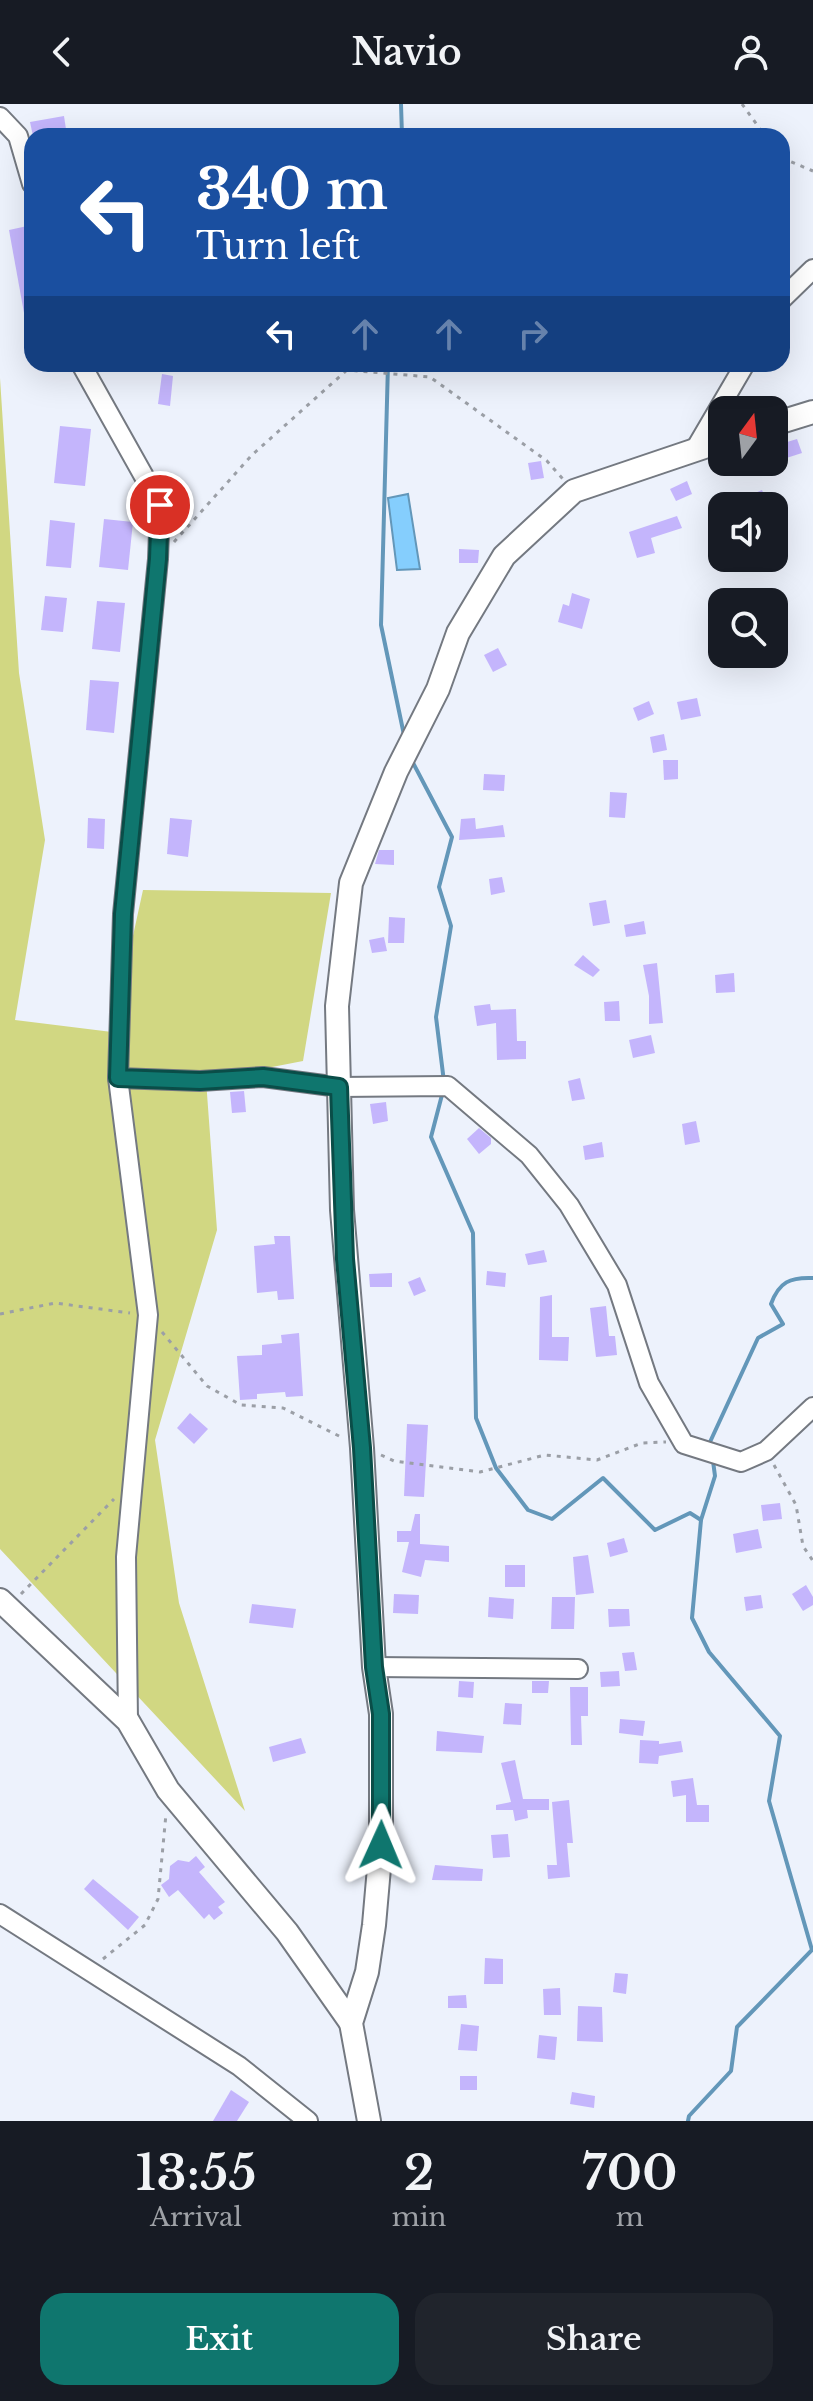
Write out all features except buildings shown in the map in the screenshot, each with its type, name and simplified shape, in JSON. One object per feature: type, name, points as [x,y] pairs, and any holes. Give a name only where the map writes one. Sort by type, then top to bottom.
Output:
[{"type":"street","points":[[0,117],[18,136],[24,157]]},
{"type":"street","points":[[790,291],[813,269]]},
{"type":"street","points":[[85,372],[160,505],[158,559],[123,914],[118,1078],[148,1315],[126,1557],[128,1721]]},
{"type":"street","points":[[694,451],[740,372]]},
{"type":"street","points":[[788,420],[813,412]]},
{"type":"street","points":[[351,2023],[367,1972],[381,1845],[381,1714],[374,1667],[362,1448],[342,1210],[337,1006],[351,883],[365,843],[478,595],[504,556],[574,491],[708,446]]},
{"type":"street","points":[[118,1078],[200,1081],[263,1077],[339,1087],[448,1086],[529,1155],[569,1205],[617,1285],[649,1383],[684,1444],[741,1462],[766,1451],[813,1407]]},
{"type":"street","points":[[4,1604],[128,1721],[168,1790],[287,1932],[351,2023],[369,2121]]},
{"type":"street","points":[[374,1667],[578,1669]]},
{"type":"street","points":[[0,1914],[239,2066],[308,2121]]},
{"type":"path","points":[[742,104],[759,128]]},
{"type":"path","points":[[790,161],[813,171]]},
{"type":"path","points":[[158,559],[252,455],[345,372]]},
{"type":"path","points":[[371,372],[430,377],[547,461],[574,491]]},
{"type":"path","points":[[0,1314],[55,1303],[148,1315],[207,1386],[241,1405],[283,1408],[394,1461],[480,1472],[545,1455],[597,1460],[642,1443],[684,1444]]},
{"type":"path","points":[[766,1451],[796,1505],[803,1546],[813,1561]]},
{"type":"path","points":[[4,1604],[133,1480]]},
{"type":"path","points":[[88,1971],[145,1925],[158,1899],[168,1790]]},
{"type":"green space","points":[[0,378],[19,673],[45,840],[15,1020],[112,1032],[143,890],[331,893],[303,1061],[206,1080],[217,1230],[155,1440],[179,1603],[245,1811],[0,1549]]},
{"type":"water","points":[[408,494],[420,569],[397,570],[388,498]]},
{"type":"waterway","points":[[401,104],[402,128]]},
{"type":"waterway","points":[[388,372],[381,625],[404,735]]},
{"type":"waterway","points":[[411,759],[452,837],[439,887],[451,926],[436,1017],[444,1082]]},
{"type":"waterway","points":[[443,1091],[431,1137],[473,1233],[476,1418],[496,1468],[528,1510],[552,1519],[603,1478],[655,1530],[690,1513],[701,1520]]},
{"type":"waterway","points":[[711,1448],[710,1442],[758,1338],[783,1324],[771,1304],[778,1291],[786,1282],[813,1278]]},
{"type":"waterway","points":[[688,2121],[689,2116],[731,2071],[737,2027],[812,1950],[769,1801],[780,1736],[709,1652],[692,1618],[701,1520],[715,1476],[713,1461]]},
{"type":"route","points":[[160,505],[158,559],[123,914],[118,1078],[200,1081],[263,1077],[339,1087],[345,1259],[362,1448],[374,1667],[381,1714],[381,1845]]}]
